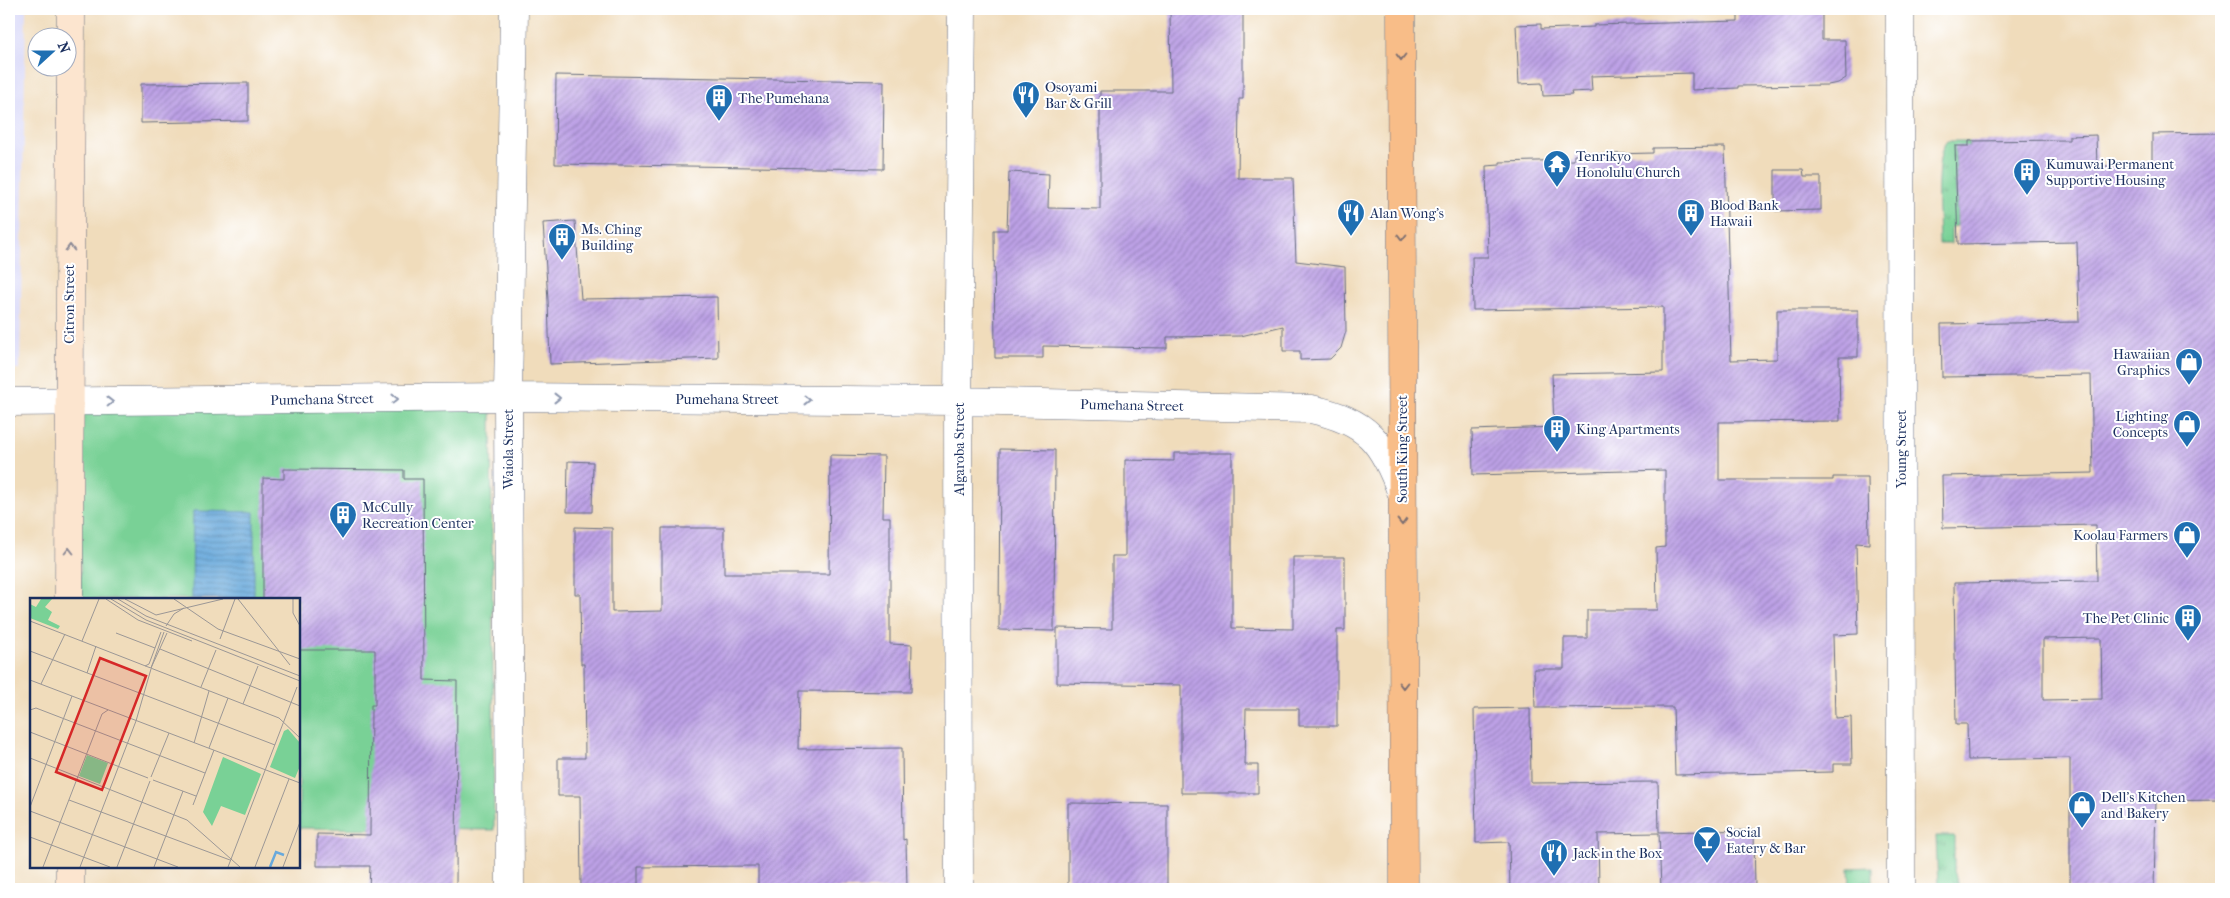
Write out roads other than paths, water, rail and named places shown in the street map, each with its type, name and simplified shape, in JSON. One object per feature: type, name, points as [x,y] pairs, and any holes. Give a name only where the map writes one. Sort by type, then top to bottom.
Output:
[{"type":"main road","name":"South King Street","points":[[1401,9],[1404,889]]},
{"type":"street","name":"Citron Street","points":[[69,598],[68,402],[71,9]]},
{"type":"street","name":"Waiola Street","points":[[510,889],[508,397],[514,9]]},
{"type":"street","name":"Algaroba Street","points":[[959,889],[958,401],[962,9]]},
{"type":"street","name":"Young Street","points":[[1900,9],[1901,889]]},
{"type":"street","name":"Pumehana Street","points":[[9,402],[508,397],[958,401],[1290,408],[1318,410],[1340,417],[1360,427],[1371,436],[1390,461],[1402,495]]},
{"type":"street","points":[[70,868],[70,889]]},
{"type":"water","points":[[193,511],[254,512],[254,598],[192,598]]},
{"type":"place","name":"Osoyami Bar & Grill","points":[[1026,119]]},
{"type":"place","name":"The Pumehana","points":[[719,122]]},
{"type":"place","name":"Tenrikyo Honolulu Church","points":[[1557,188]]},
{"type":"place","name":"Kumuwai Permanent Supportive Housing","points":[[2027,196]]},
{"type":"place","name":"Alan Wong’s","points":[[1351,237]]},
{"type":"place","name":"Blood Bank Hawaii","points":[[1691,237]]},
{"type":"place","name":"Ms. Ching Building","points":[[562,261]]},
{"type":"place","name":"Hawaiian Graphics","points":[[2189,386]]},
{"type":"place","name":"Lighting Concepts","points":[[2187,448]]},
{"type":"place","name":"King Apartments","points":[[1557,453]]},
{"type":"place","name":"McCully Recreation Center","points":[[343,539]]},
{"type":"place","name":"Koolau Farmers","points":[[2187,559]]},
{"type":"place","name":"The Pet Clinic","points":[[2188,642]]},
{"type":"place","name":"Dell's Kitchen and Bakery","points":[[2082,829]]},
{"type":"place","name":"Social Eatery & Bar","points":[[1707,864]]},
{"type":"place","name":"Jack in the Box","points":[[1554,877]]}]
